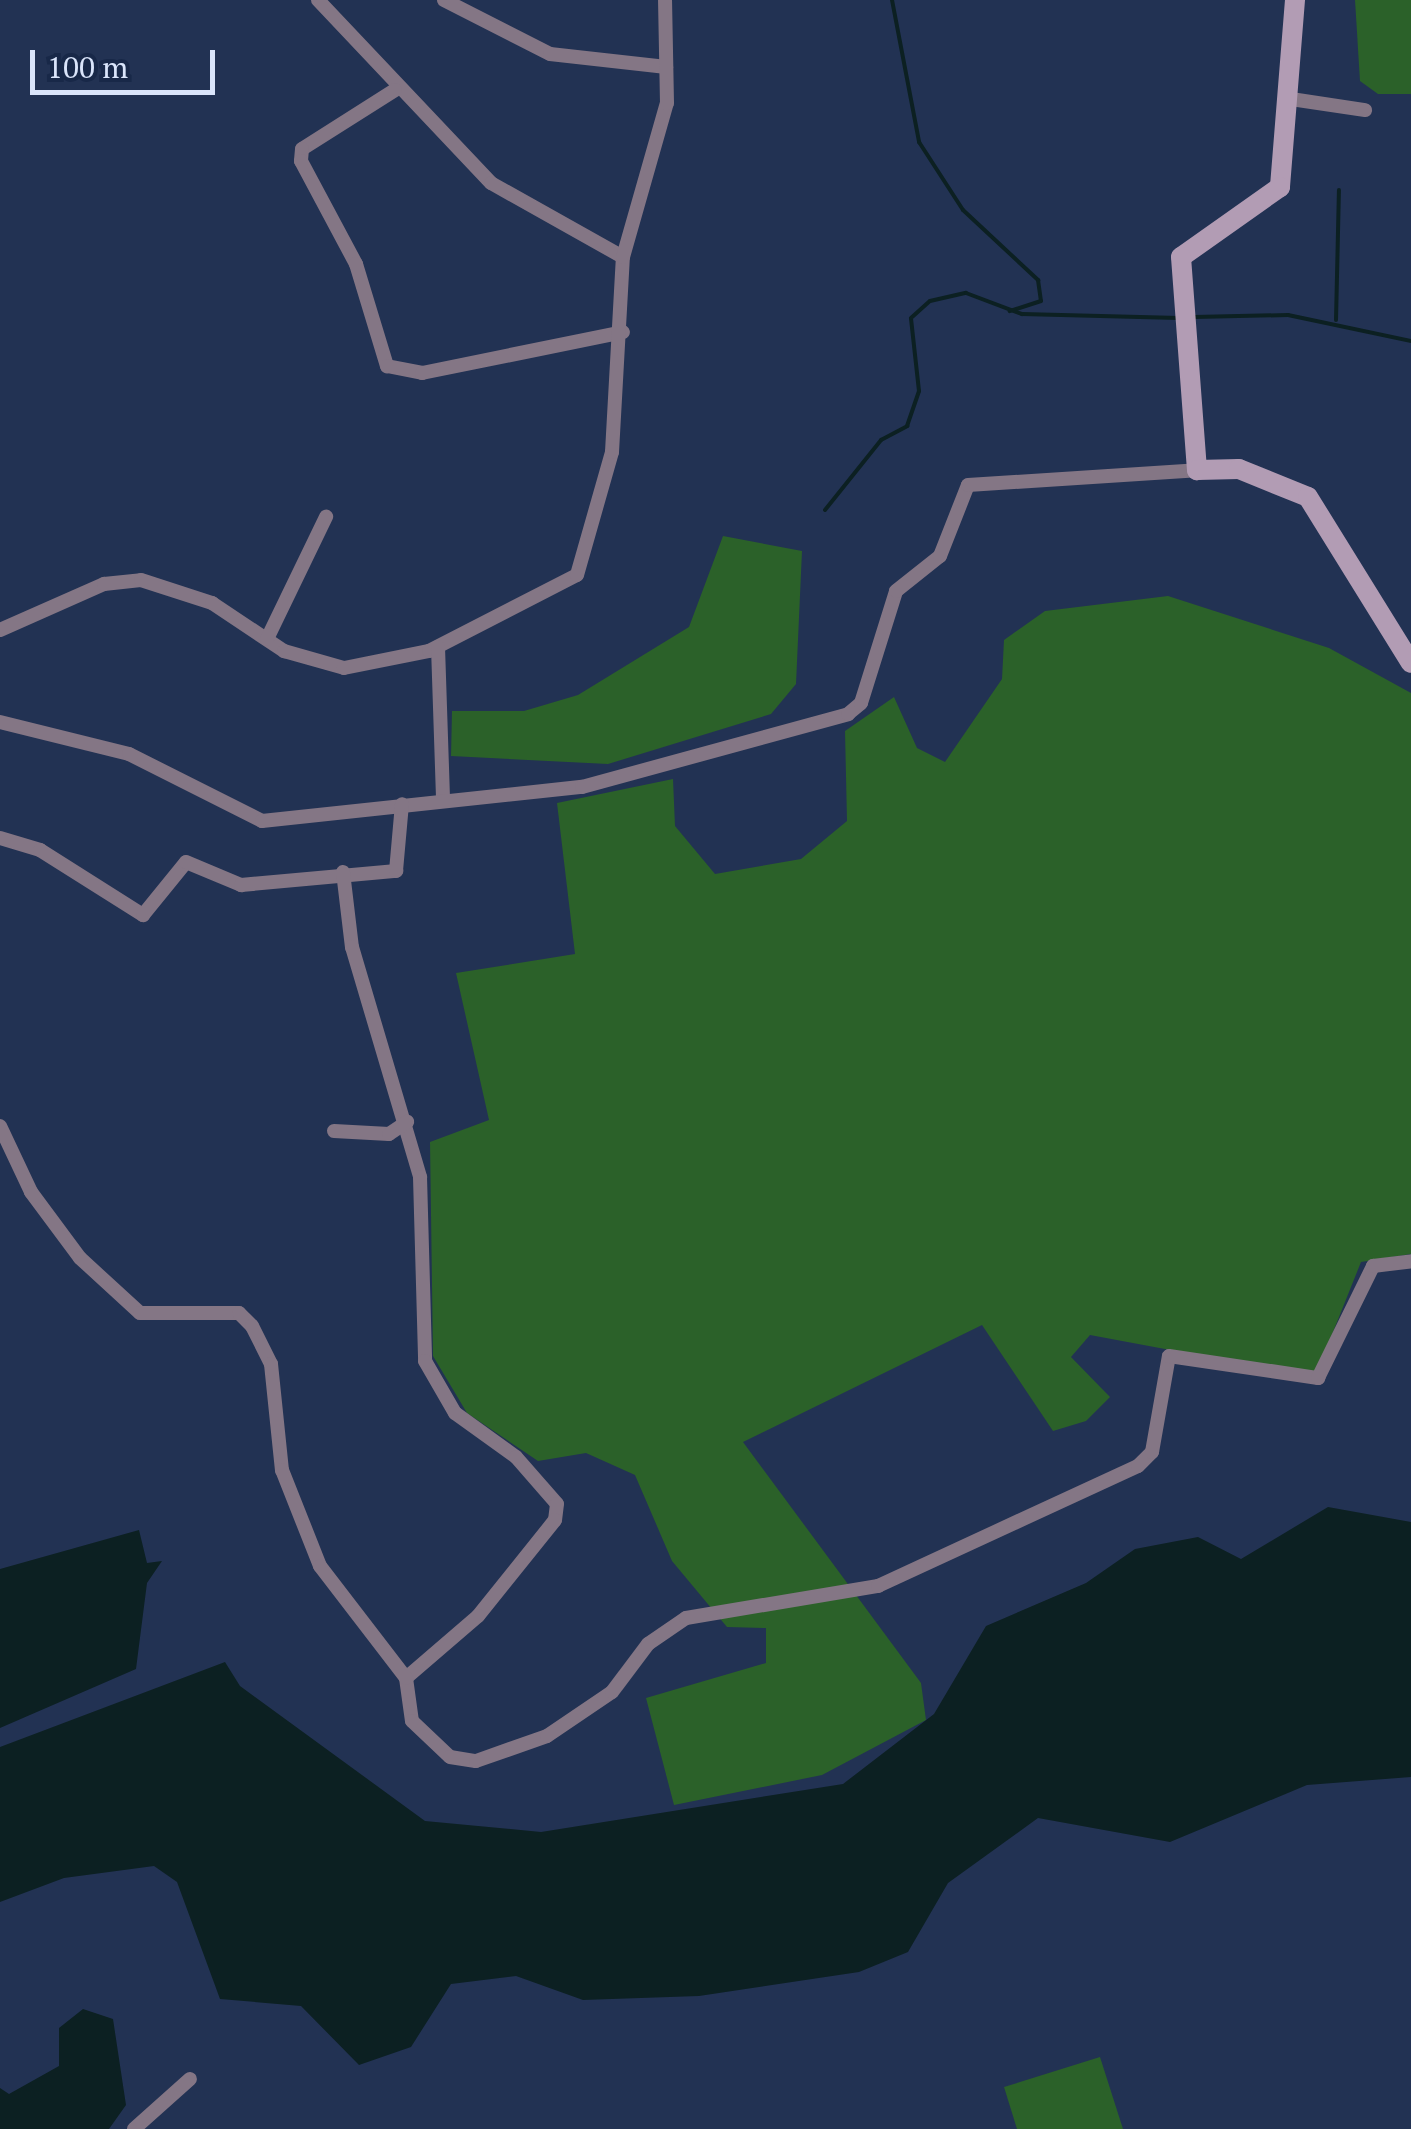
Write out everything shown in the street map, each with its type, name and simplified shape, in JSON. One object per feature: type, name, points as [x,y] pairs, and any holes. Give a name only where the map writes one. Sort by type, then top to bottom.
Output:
[{"type":"main road","points":[[1295,0],[1291,99],[1280,187],[1258,210],[1183,250],[1197,470],[1239,469],[1308,496],[1411,663]]},
{"type":"street","points":[[318,0],[395,90],[491,183],[623,257]]},
{"type":"street","points":[[444,0],[550,54],[666,68]]},
{"type":"street","points":[[0,630],[104,584],[141,580],[212,603],[267,640],[344,668],[438,647],[568,584],[584,565],[612,452],[623,332],[623,257],[653,165],[666,68],[665,0]]},
{"type":"street","points":[[395,90],[316,139],[301,161],[356,264],[387,366],[422,373],[623,332]]},
{"type":"street","points":[[1291,99],[1365,110]]},
{"type":"street","points":[[0,722],[129,754],[262,821],[582,787],[848,714],[862,703],[896,591],[940,556],[968,485],[1197,470]]},
{"type":"street","points":[[267,640],[326,517]]},
{"type":"street","points":[[438,647],[443,801]]},
{"type":"street","points":[[0,838],[40,850],[143,915],[186,862],[241,885],[342,872],[396,871],[402,804]]},
{"type":"street","points":[[342,872],[352,947],[406,1122],[423,1200],[425,1361],[456,1413],[516,1456],[557,1504],[556,1520],[478,1616],[406,1678]]},
{"type":"street","points":[[334,1131],[389,1134],[406,1122]]},
{"type":"street","points":[[0,1126],[70,1245],[140,1314],[239,1313],[252,1326],[271,1364],[278,1453],[320,1566],[406,1678],[412,1721],[433,1747],[476,1761],[505,1754],[592,1708],[648,1644],[686,1618],[878,1586],[1138,1466],[1152,1452],[1168,1356],[1318,1378],[1373,1266],[1411,1261]]},
{"type":"street","points":[[134,2129],[190,2079]]},
{"type":"green space","points":[[1355,0],[1411,0],[1411,94],[1378,94],[1360,81]]},
{"type":"green space","points":[[723,536],[802,551],[796,684],[771,714],[608,764],[451,756],[452,711],[524,711],[578,695],[689,627]]},
{"type":"green space","points":[[1168,596],[1329,648],[1411,693],[1411,1254],[1361,1262],[1315,1377],[1090,1335],[1071,1357],[1110,1397],[1086,1421],[1053,1431],[982,1325],[743,1442],[921,1683],[926,1720],[822,1775],[674,1805],[646,1698],[766,1663],[766,1628],[727,1627],[672,1561],[635,1475],[586,1453],[538,1461],[467,1413],[433,1356],[430,1142],[489,1120],[456,973],[575,954],[557,803],[673,779],[675,826],[715,874],[801,859],[847,821],[845,731],[894,697],[917,748],[945,762],[1002,679],[1004,640],[1045,611]]},
{"type":"green space","points":[[1100,2057],[1123,2129],[1017,2129],[1004,2087]]},
{"type":"shaded area","points":[[1328,1507],[1411,1522],[1411,1777],[1307,1785],[1170,1842],[1038,1818],[948,1883],[908,1952],[859,1972],[699,1996],[583,2000],[516,1976],[451,1984],[411,2047],[359,2065],[301,2006],[220,1999],[177,1882],[154,1866],[64,1878],[0,1902],[0,1747],[225,1662],[240,1686],[425,1821],[541,1832],[843,1784],[934,1714],[986,1626],[1086,1583],[1135,1549],[1198,1537],[1241,1559]]},
{"type":"shaded area","points":[[139,1530],[147,1563],[162,1561],[147,1583],[136,1669],[0,1728],[0,1569]]},
{"type":"shaded area","points":[[83,2009],[113,2019],[126,2105],[109,2129],[0,2129],[0,2088],[9,2094],[59,2066],[59,2028]]},
{"type":"waterway","points":[[892,0],[919,142],[963,210],[1038,280],[1041,301],[1010,311]]},
{"type":"waterway","points":[[1336,320],[1339,190]]},
{"type":"waterway","points":[[825,510],[881,440],[907,426],[919,391],[911,318],[930,301],[966,293],[1022,314],[1179,318]]},
{"type":"waterway","points":[[1194,317],[1288,315],[1411,341]]}]
